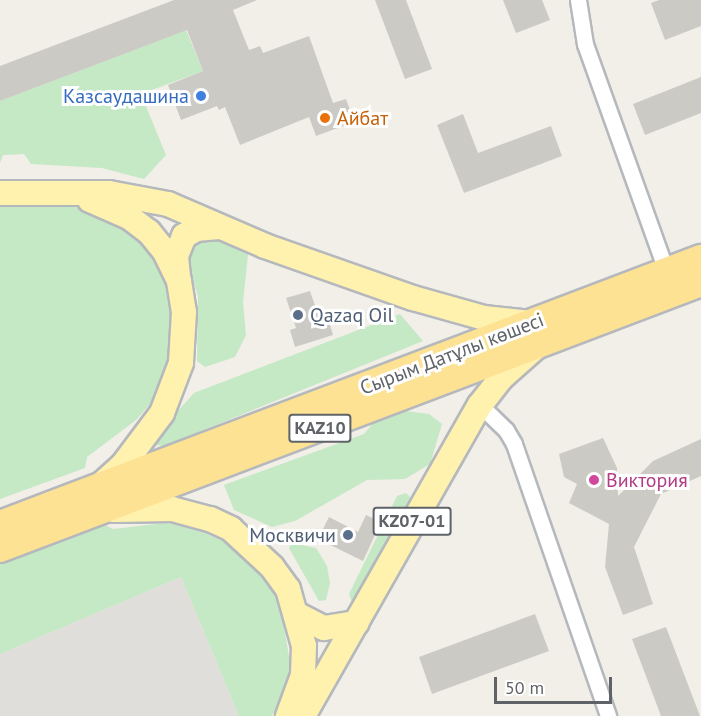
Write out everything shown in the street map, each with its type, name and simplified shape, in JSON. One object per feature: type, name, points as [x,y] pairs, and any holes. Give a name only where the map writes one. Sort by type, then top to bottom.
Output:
[{"type":"highway","name":"Сырым Датұлы көшесі","points":[[0,548],[94,502],[671,282],[701,259]]},
{"type":"highway","name":"Сырым Датұлы көшесі","points":[[671,282],[701,282]]},
{"type":"highway","name":"Сырым Датұлы көшесі","points":[[0,525],[94,502]]},
{"type":"main road","points":[[34,190],[94,200],[129,217],[165,252],[179,280]]},
{"type":"main road","points":[[0,193],[34,190],[109,193],[168,204],[219,227],[340,274],[538,333]]},
{"type":"main road","points":[[94,502],[162,413],[174,385],[184,339],[176,256],[184,236],[196,230],[219,227]]},
{"type":"main road","name":"KZ07-01","points":[[303,716],[357,623],[432,484],[480,405],[538,333]]},
{"type":"main road","points":[[94,502],[172,509],[231,529],[272,567],[288,589],[298,615],[304,646],[303,675],[288,716]]},
{"type":"main road","points":[[298,615],[324,628],[357,623]]},
{"type":"street","points":[[578,0],[585,45],[671,282]]},
{"type":"street","points":[[480,405],[506,430],[514,444],[608,716]]},
{"type":"shaded area","points":[[181,577],[239,716],[0,716],[0,654]]},
{"type":"green space","points":[[186,30],[203,71],[141,94],[166,155],[144,179],[102,168],[31,164],[24,154],[3,155],[0,163],[0,101]]},
{"type":"green space","points":[[0,203],[67,204],[97,210],[126,224],[158,266],[169,292],[174,328],[170,363],[157,396],[136,420],[87,457],[85,468],[0,499]]},
{"type":"green space","points":[[209,237],[235,241],[248,255],[243,302],[246,335],[235,357],[205,367],[197,361],[198,296],[184,254],[193,241]]},
{"type":"green space","points":[[400,314],[423,341],[164,446],[155,445],[154,438],[194,393]]},
{"type":"green space","points":[[406,411],[429,414],[442,424],[430,464],[405,479],[367,480],[295,521],[272,527],[234,510],[224,485],[364,434],[373,423]]},
{"type":"green space","points":[[406,493],[410,497],[360,601],[352,602],[349,594],[397,496]]},
{"type":"green space","points":[[165,523],[186,525],[232,545],[255,564],[272,589],[282,613],[291,670],[289,687],[272,716],[239,716],[181,577],[0,654],[0,564],[105,525],[113,529]]},
{"type":"green space","points":[[292,543],[316,548],[327,566],[330,583],[326,600],[319,601],[289,548]]},
{"type":"building","points":[[174,0],[257,0],[233,10],[249,50],[260,46],[263,53],[309,36],[333,103],[346,99],[354,122],[316,136],[309,117],[240,145],[225,107],[219,110],[217,106],[181,120],[168,85],[203,71],[187,30],[0,101],[0,66]]},
{"type":"building","points":[[375,0],[406,0],[432,69],[405,79]]},
{"type":"building","points":[[503,0],[542,0],[550,20],[516,33]]},
{"type":"building","points":[[659,0],[701,0],[701,26],[665,40],[651,3]]},
{"type":"building","points":[[701,77],[701,113],[645,135],[633,104]]},
{"type":"building","points":[[463,114],[478,153],[551,126],[562,156],[464,193],[437,125]]},
{"type":"building","points":[[310,291],[320,320],[328,318],[333,335],[295,347],[290,330],[296,328],[286,298]]},
{"type":"building","points":[[603,438],[617,468],[618,496],[653,461],[701,439],[701,476],[661,494],[634,547],[653,604],[623,615],[605,567],[609,524],[569,503],[577,484],[564,477],[559,454]]},
{"type":"building","name":"Москвичи","points":[[366,515],[381,522],[363,561],[318,539],[329,517],[358,532]]},
{"type":"building","points":[[535,614],[549,651],[432,694],[419,657]]},
{"type":"building","points":[[666,627],[700,716],[661,716],[632,639]]},
{"type":"place","name":"Казсаудашина","points":[[201,96]]},
{"type":"place","name":"Айбат","points":[[325,118]]},
{"type":"place","name":"Qazaq Oil","points":[[298,315]]},
{"type":"place","name":"Виктория","points":[[594,480]]},
{"type":"place","name":"Москвичи","points":[[348,535]]}]
